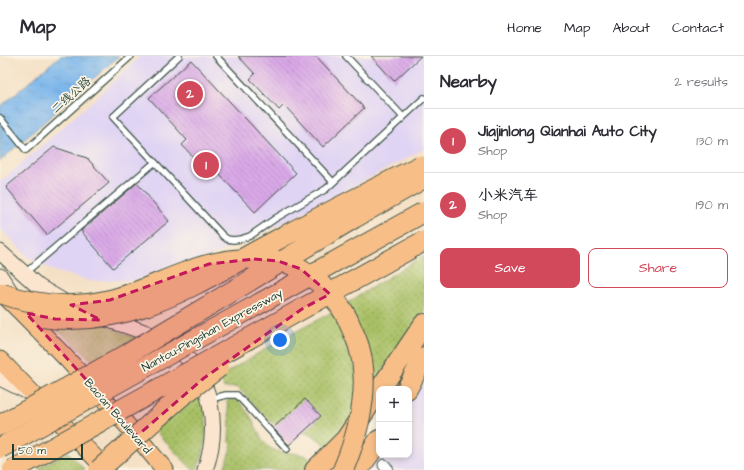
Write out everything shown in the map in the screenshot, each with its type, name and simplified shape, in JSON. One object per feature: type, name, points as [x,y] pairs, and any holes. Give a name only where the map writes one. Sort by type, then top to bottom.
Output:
[{"type":"highway","points":[[0,303],[31,315],[55,319],[83,320],[110,316],[138,309],[173,296],[348,202],[424,164]]},
{"type":"highway","points":[[0,425],[128,354],[354,218],[424,178]]},
{"type":"highway","points":[[290,287],[370,231],[424,196]]},
{"type":"highway","name":"Nantou-Pingshan Expressway","points":[[0,448],[424,212]]},
{"type":"highway","points":[[13,470],[424,241]]},
{"type":"highway","points":[[0,292],[31,302],[50,305],[84,304],[110,300],[134,293],[187,271],[209,264],[230,260],[254,259],[278,261],[300,269],[320,283],[335,300],[349,322],[359,346],[364,370],[363,401],[356,436],[343,470]]},
{"type":"highway","points":[[99,470],[204,378],[302,309]]},
{"type":"highway","points":[[381,386],[424,324]]},
{"type":"highway","points":[[409,386],[424,357]]},
{"type":"highway","points":[[315,470],[346,439],[376,394]]},
{"type":"highway","points":[[358,470],[376,444]]},
{"type":"main road","points":[[0,252],[39,287],[74,307],[153,336],[175,348],[186,357],[195,367],[210,399],[213,431],[212,446],[205,470]]},
{"type":"main road","points":[[0,276],[33,323]]},
{"type":"main road","name":"Bao‘an Boulevard","points":[[0,292],[33,323],[71,363],[165,470]]},
{"type":"main road","points":[[0,360],[107,470]]},
{"type":"main road","points":[[0,378],[35,395]]},
{"type":"main road","points":[[0,425],[28,470]]},
{"type":"lane","name":"二线公路","points":[[0,118],[24,148],[131,56]]},
{"type":"lane","points":[[179,56],[113,117],[154,163],[223,236],[228,239],[241,240],[250,236],[276,218],[326,189],[424,98]]},
{"type":"lane","points":[[216,56],[333,182]]},
{"type":"lane","points":[[346,56],[403,117]]},
{"type":"lane","points":[[23,274],[154,163]]},
{"type":"lane","points":[[210,399],[226,395],[237,395],[287,449]]},
{"type":"highlighted area","points":[[254,259],[278,261],[301,269],[330,294],[302,309],[204,378],[137,436],[26,313],[55,319],[101,320],[71,305],[110,300],[209,264]]},
{"type":"shaded area","points":[[140,56],[424,56],[424,149],[279,225],[193,264],[140,280],[90,281],[54,271],[28,257],[0,228],[0,182],[96,98]]},
{"type":"shaded area","points":[[424,374],[424,470],[366,470],[376,458],[412,458],[412,396]]},
{"type":"green space","points":[[424,255],[424,312],[404,338],[372,389],[347,303]]},
{"type":"green space","points":[[334,311],[348,336],[358,382],[353,421],[330,448],[311,434],[271,422],[237,387],[224,388],[219,377],[282,339]]},
{"type":"green space","points":[[106,324],[125,334],[139,338],[94,362],[57,329],[57,326]]},
{"type":"green space","points":[[199,393],[205,411],[206,432],[200,462],[196,470],[193,470],[154,430]]},
{"type":"green space","points":[[236,397],[251,418],[267,446],[274,450],[304,455],[314,461],[304,470],[224,470],[232,444],[229,441],[230,421],[227,401]]},
{"type":"green space","points":[[68,452],[85,470],[40,470],[39,468]]},
{"type":"water","points":[[60,56],[119,56],[0,161],[0,107]]},
{"type":"building","points":[[238,56],[316,56],[364,108],[323,147],[284,105],[279,110],[250,79],[255,74]]},
{"type":"building","points":[[371,56],[421,56],[394,81]]},
{"type":"building","points":[[191,60],[296,173],[255,212],[216,171],[211,176],[182,145],[187,140],[149,98]]},
{"type":"building","points":[[54,147],[87,158],[109,183],[47,235],[6,187]]},
{"type":"building","points":[[137,183],[169,221],[113,268],[81,231]]},
{"type":"building","points":[[305,399],[321,416],[289,445],[273,428]]},
{"type":"place","name":"小米汽车","points":[[190,94]]},
{"type":"place","name":"Jiajinlong Qianhai Auto City","points":[[206,165]]}]
